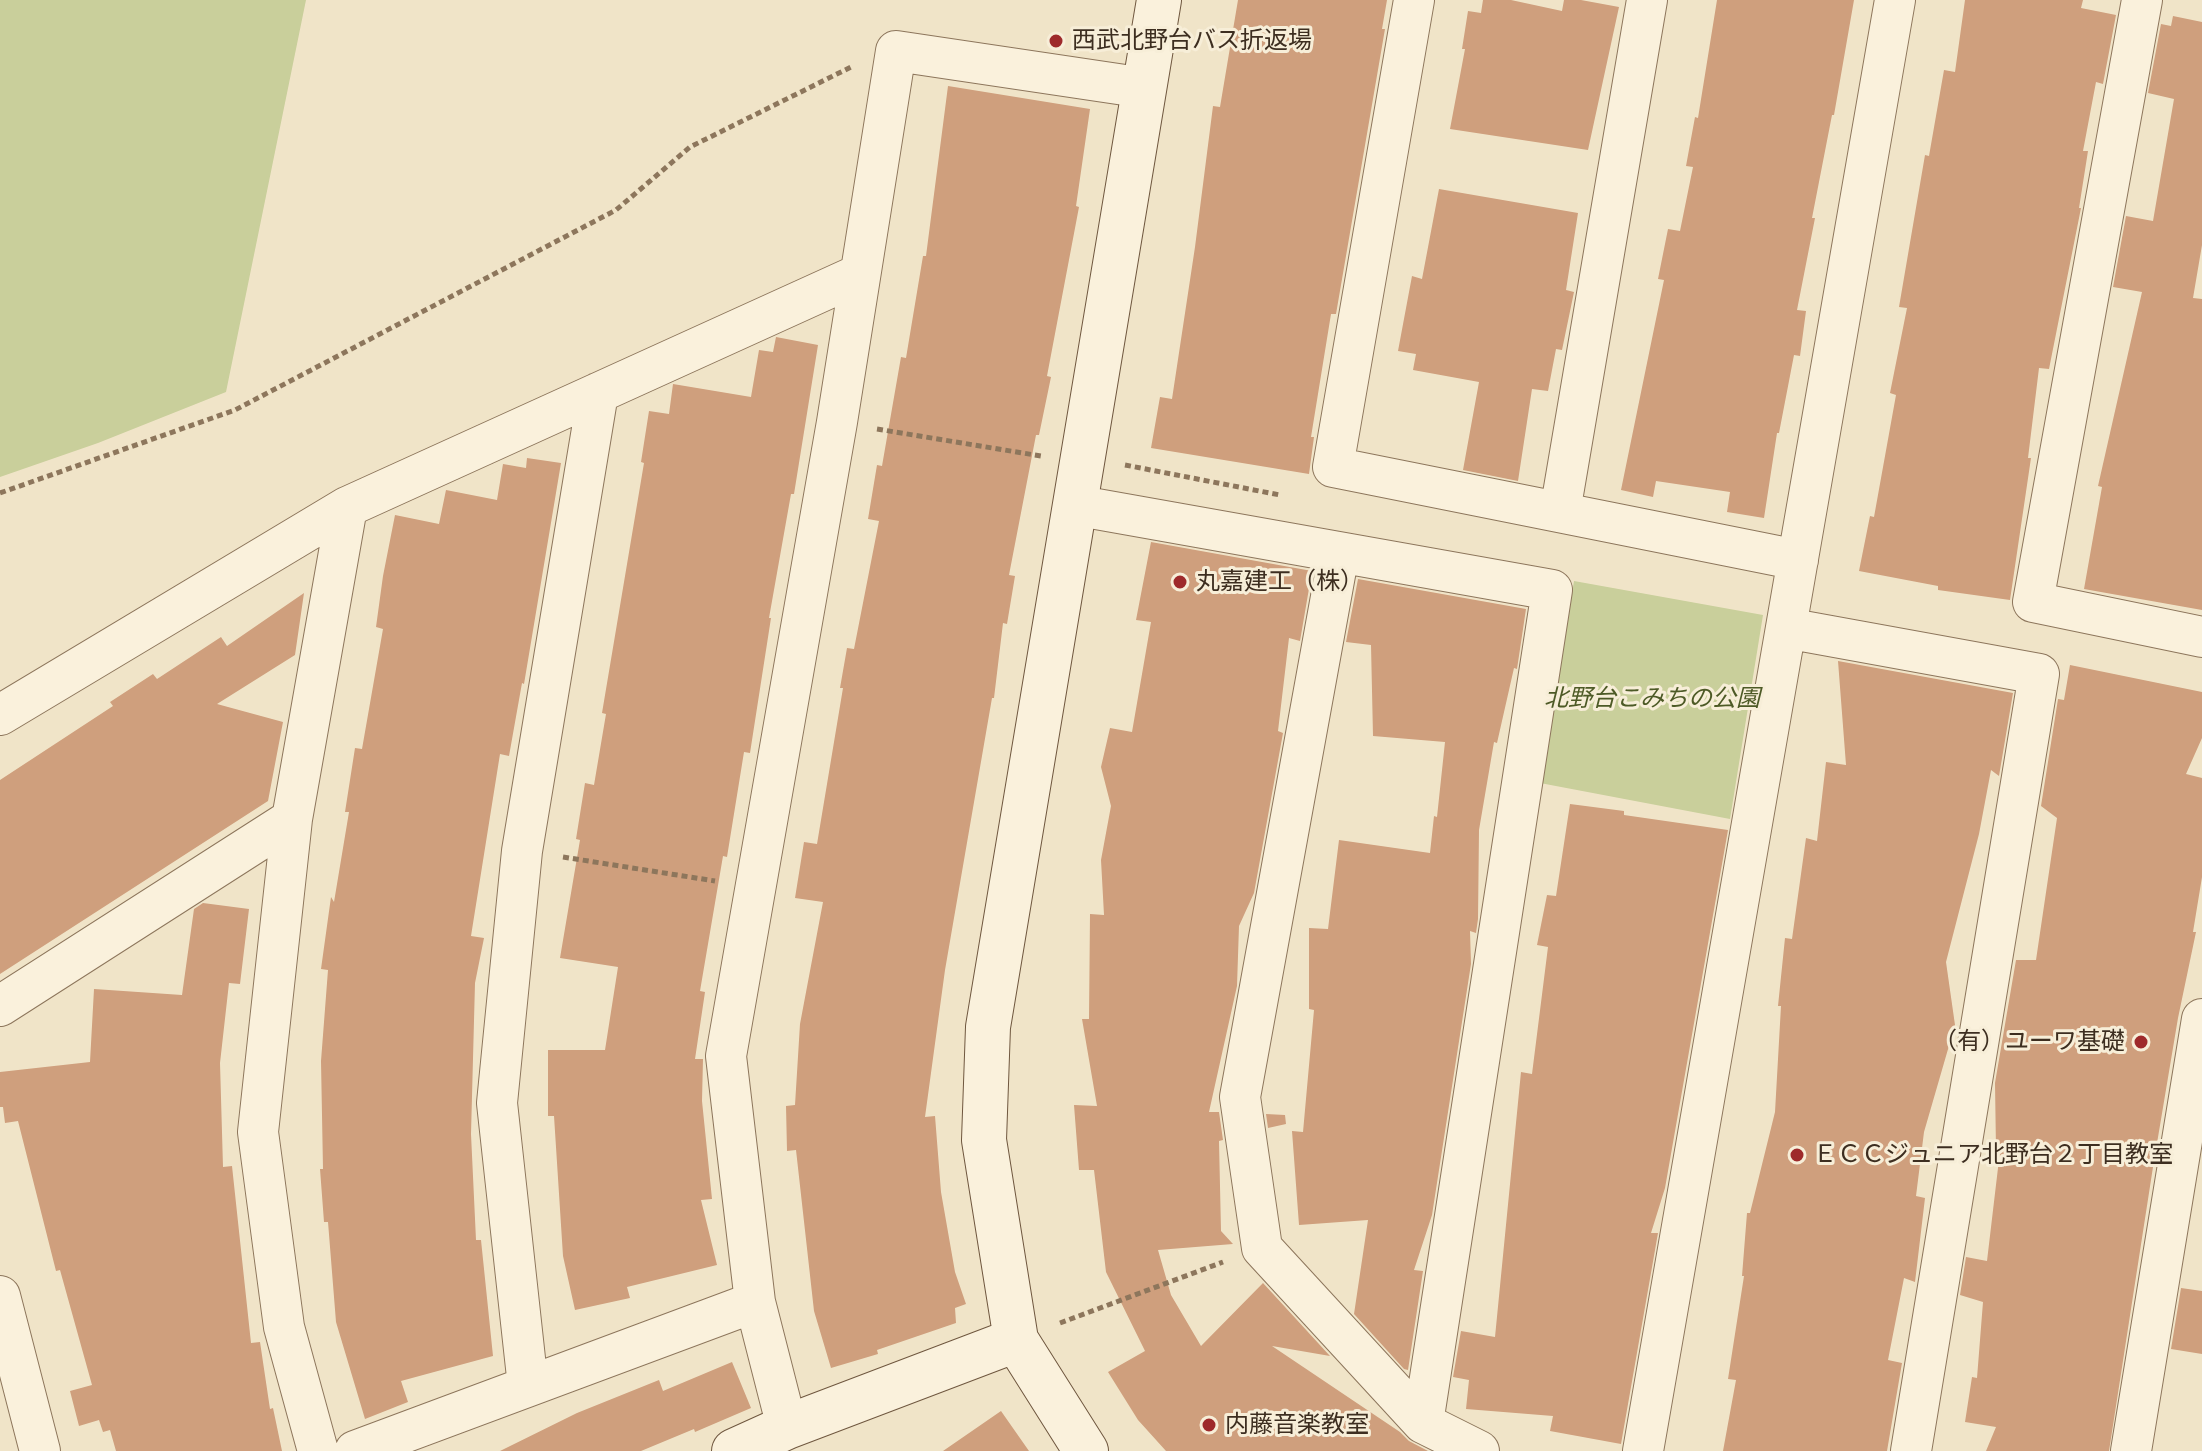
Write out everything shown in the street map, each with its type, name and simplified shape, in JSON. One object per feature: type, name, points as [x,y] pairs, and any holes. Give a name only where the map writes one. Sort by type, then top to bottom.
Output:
[{"type":"street","points":[[1086,1451],[1016,1340],[984,1140],[988,1027],[1159,0]]},
{"type":"street","points":[[1414,0],[1333,467],[1798,560]]},
{"type":"street","points":[[1560,512],[1647,0]]},
{"type":"street","points":[[1643,1451],[1895,0]]},
{"type":"street","points":[[2142,0],[2033,602],[2202,637]]},
{"type":"street","points":[[787,1427],[755,1302],[726,1056],[837,422],[896,51],[1145,88]]},
{"type":"street","points":[[0,715],[347,507],[860,274]]},
{"type":"street","points":[[528,1386],[497,1103],[522,851],[598,393]]},
{"type":"street","points":[[1074,505],[1552,590],[1423,1423]]},
{"type":"street","points":[[318,1451],[284,1327],[258,1132],[292,819],[347,507]]},
{"type":"street","points":[[1339,553],[1240,1097],[1262,1248],[1423,1423],[1479,1451]]},
{"type":"street","points":[[1786,628],[2039,674],[1911,1451]]},
{"type":"street","points":[[0,1006],[292,819]]},
{"type":"street","points":[[2131,1451],[2202,1019]]},
{"type":"street","points":[[0,1296],[40,1451]]},
{"type":"street","points":[[355,1451],[755,1302]]},
{"type":"street","points":[[734,1451],[787,1427],[1016,1340]]},
{"type":"path","points":[[0,493],[235,410],[616,210],[690,147],[869,58],[896,51]]},
{"type":"path","points":[[837,422],[1050,458]]},
{"type":"path","points":[[522,851],[756,888]]},
{"type":"path","points":[[1060,1323],[1262,1248]]},
{"type":"green space","points":[[0,0],[306,0],[226,392],[98,443],[0,477]]},
{"type":"green space","name":"北野台こみちの公園","points":[[1574,581],[1763,615],[1730,819],[1540,783]]},
{"type":"building","points":[[1238,0],[1387,0],[1382,29],[1385,29],[1336,314],[1331,314],[1311,437],[1314,437],[1309,474],[1151,448],[1160,397],[1172,399],[1213,106],[1220,107]]},
{"type":"building","points":[[1483,0],[1511,0],[1562,11],[1564,0],[1619,7],[1588,150],[1450,129],[1465,49],[1462,49],[1468,11],[1481,13]]},
{"type":"building","points":[[1717,0],[1854,0],[1797,310],[1806,311],[1800,356],[1794,355],[1777,433],[1764,518],[1727,512],[1730,492],[1656,481],[1653,497],[1621,490],[1664,280],[1658,279],[1668,229],[1680,231],[1693,167],[1686,166],[1695,117],[1698,118]]},
{"type":"building","points":[[1965,0],[2083,0],[2081,8],[2116,15],[2103,84],[2096,82],[2083,151],[2088,151],[2081,208],[2049,369],[2039,368],[2028,458],[2031,458],[2010,600],[1938,590],[1938,586],[1859,571],[1870,516],[1874,517],[1896,395],[1890,393],[1907,308],[1899,307],[1925,155],[1929,156],[1944,70],[1955,72]]},
{"type":"building","points":[[2173,16],[2202,22],[2202,245],[2193,298],[2202,299],[2202,610],[2084,589],[2102,487],[2098,486],[2142,292],[2113,287],[2126,216],[2153,221],[2174,99],[2148,93],[2161,24],[2171,26]]},
{"type":"building","points":[[948,86],[1090,109],[1076,206],[1079,207],[1047,376],[1051,377],[1039,435],[1036,435],[1009,575],[1015,576],[1007,624],[1003,623],[994,698],[945,970],[925,1117],[935,1116],[941,1192],[955,1272],[966,1304],[955,1308],[956,1323],[877,1350],[878,1354],[831,1368],[814,1311],[796,1150],[787,1151],[786,1106],[795,1105],[800,1024],[823,902],[795,898],[804,842],[817,844],[847,648],[854,649],[879,521],[868,519],[877,465],[882,466],[901,357],[906,358],[923,256],[926,256]]},
{"type":"building","points":[[1439,189],[1578,213],[1566,290],[1574,292],[1562,350],[1556,349],[1548,391],[1532,389],[1518,481],[1463,470],[1479,382],[1413,370],[1416,354],[1398,351],[1412,276],[1422,279]]},
{"type":"building","points":[[776,337],[818,345],[794,494],[791,494],[769,618],[750,753],[744,752],[700,991],[705,992],[695,1059],[703,1059],[702,1101],[712,1199],[701,1200],[717,1265],[627,1287],[630,1298],[575,1310],[563,1256],[554,1116],[548,1116],[548,1050],[605,1050],[618,967],[560,958],[580,840],[576,839],[585,783],[594,785],[606,714],[602,713],[644,463],[641,462],[649,411],[669,414],[673,384],[751,397],[759,350],[773,352]]},
{"type":"building","points":[[527,458],[561,463],[509,756],[500,754],[471,936],[484,938],[475,983],[471,1134],[476,1240],[481,1240],[493,1356],[401,1381],[408,1402],[365,1419],[336,1322],[328,1222],[324,1222],[320,1169],[323,1169],[321,1061],[328,970],[321,969],[331,897],[334,902],[349,812],[345,812],[355,748],[362,749],[383,629],[376,627],[383,576],[395,515],[439,524],[446,490],[497,500],[503,464],[526,468]]},
{"type":"building","points":[[1151,542],[1312,571],[1300,641],[1289,638],[1278,731],[1283,733],[1254,893],[1239,926],[1237,986],[1209,1112],[1219,1112],[1223,1140],[1219,1141],[1221,1231],[1233,1244],[1158,1250],[1171,1295],[1201,1346],[1263,1283],[1330,1356],[1272,1346],[1428,1451],[1166,1451],[1138,1420],[1108,1372],[1145,1351],[1106,1272],[1094,1170],[1079,1170],[1074,1105],[1097,1106],[1082,1019],[1089,1019],[1090,914],[1104,915],[1101,860],[1111,806],[1101,767],[1110,728],[1132,732],[1151,622],[1136,620]]},
{"type":"building","points":[[1358,579],[1526,609],[1517,669],[1514,668],[1497,743],[1494,742],[1479,830],[1478,919],[1476,933],[1470,931],[1471,964],[1432,1215],[1414,1270],[1423,1271],[1408,1370],[1354,1314],[1368,1220],[1299,1225],[1292,1131],[1303,1132],[1314,1010],[1309,1009],[1309,928],[1328,929],[1339,840],[1430,853],[1434,816],[1437,817],[1445,742],[1373,736],[1371,645],[1346,642]]},
{"type":"building","points":[[304,593],[295,655],[217,704],[283,722],[268,801],[0,974],[0,780],[113,706],[110,702],[153,674],[157,679],[221,637],[227,646]]},
{"type":"building","points":[[1838,661],[2013,693],[1999,776],[1991,770],[1979,834],[1946,962],[1955,1025],[1924,1132],[1916,1196],[1925,1198],[1915,1282],[1904,1278],[1888,1360],[1902,1363],[1887,1451],[1723,1451],[1736,1380],[1728,1379],[1744,1276],[1747,1213],[1750,1213],[1775,1112],[1781,1006],[1778,1006],[1785,938],[1792,939],[1806,838],[1817,841],[1826,762],[1846,765]]},
{"type":"building","points":[[2070,665],[2202,692],[2202,738],[2186,774],[2202,778],[2202,877],[2193,932],[2196,932],[2153,1167],[2109,1451],[1986,1451],[1996,1427],[1965,1422],[1972,1377],[1977,1378],[1983,1302],[1960,1295],[1966,1257],[1987,1261],[2000,1151],[1996,1150],[1995,1083],[2016,960],[2036,960],[2057,818],[2041,806],[2058,699],[2064,700]]},
{"type":"building","points":[[1570,804],[1728,830],[1665,1188],[1651,1233],[1658,1233],[1621,1444],[1550,1431],[1553,1416],[1466,1409],[1469,1380],[1453,1377],[1461,1331],[1495,1337],[1521,1072],[1532,1074],[1548,947],[1537,945],[1547,895],[1556,896]]},
{"type":"building","points":[[203,903],[249,909],[240,984],[229,983],[220,1063],[223,1167],[232,1166],[251,1343],[260,1342],[270,1409],[273,1408],[282,1451],[116,1451],[110,1430],[103,1432],[99,1420],[79,1426],[70,1391],[92,1385],[60,1270],[56,1271],[18,1121],[5,1123],[3,1107],[0,1107],[0,1072],[90,1062],[94,989],[182,995],[194,909]]},
{"type":"building","points":[[1266,1114],[1285,1115],[1286,1124],[1268,1128]]},
{"type":"building","points":[[2181,1288],[2202,1291],[2202,1354],[2171,1349]]},
{"type":"building","points":[[732,1362],[751,1408],[695,1432],[694,1429],[641,1451],[500,1451],[577,1413],[659,1380],[663,1391]]},
{"type":"building","points":[[1001,1411],[1029,1451],[943,1451]]},
{"type":"place","name":"西武北野台バス折返場","points":[[1056,41]]},
{"type":"place","name":"丸嘉建工（株）","points":[[1180,582]]},
{"type":"place","name":"（有）ユーワ基礎","points":[[2141,1042]]},
{"type":"place","name":"ＥＣＣジュニア北野台２丁目教室","points":[[1797,1155]]},
{"type":"place","name":"内藤音楽教室","points":[[1209,1425]]}]
